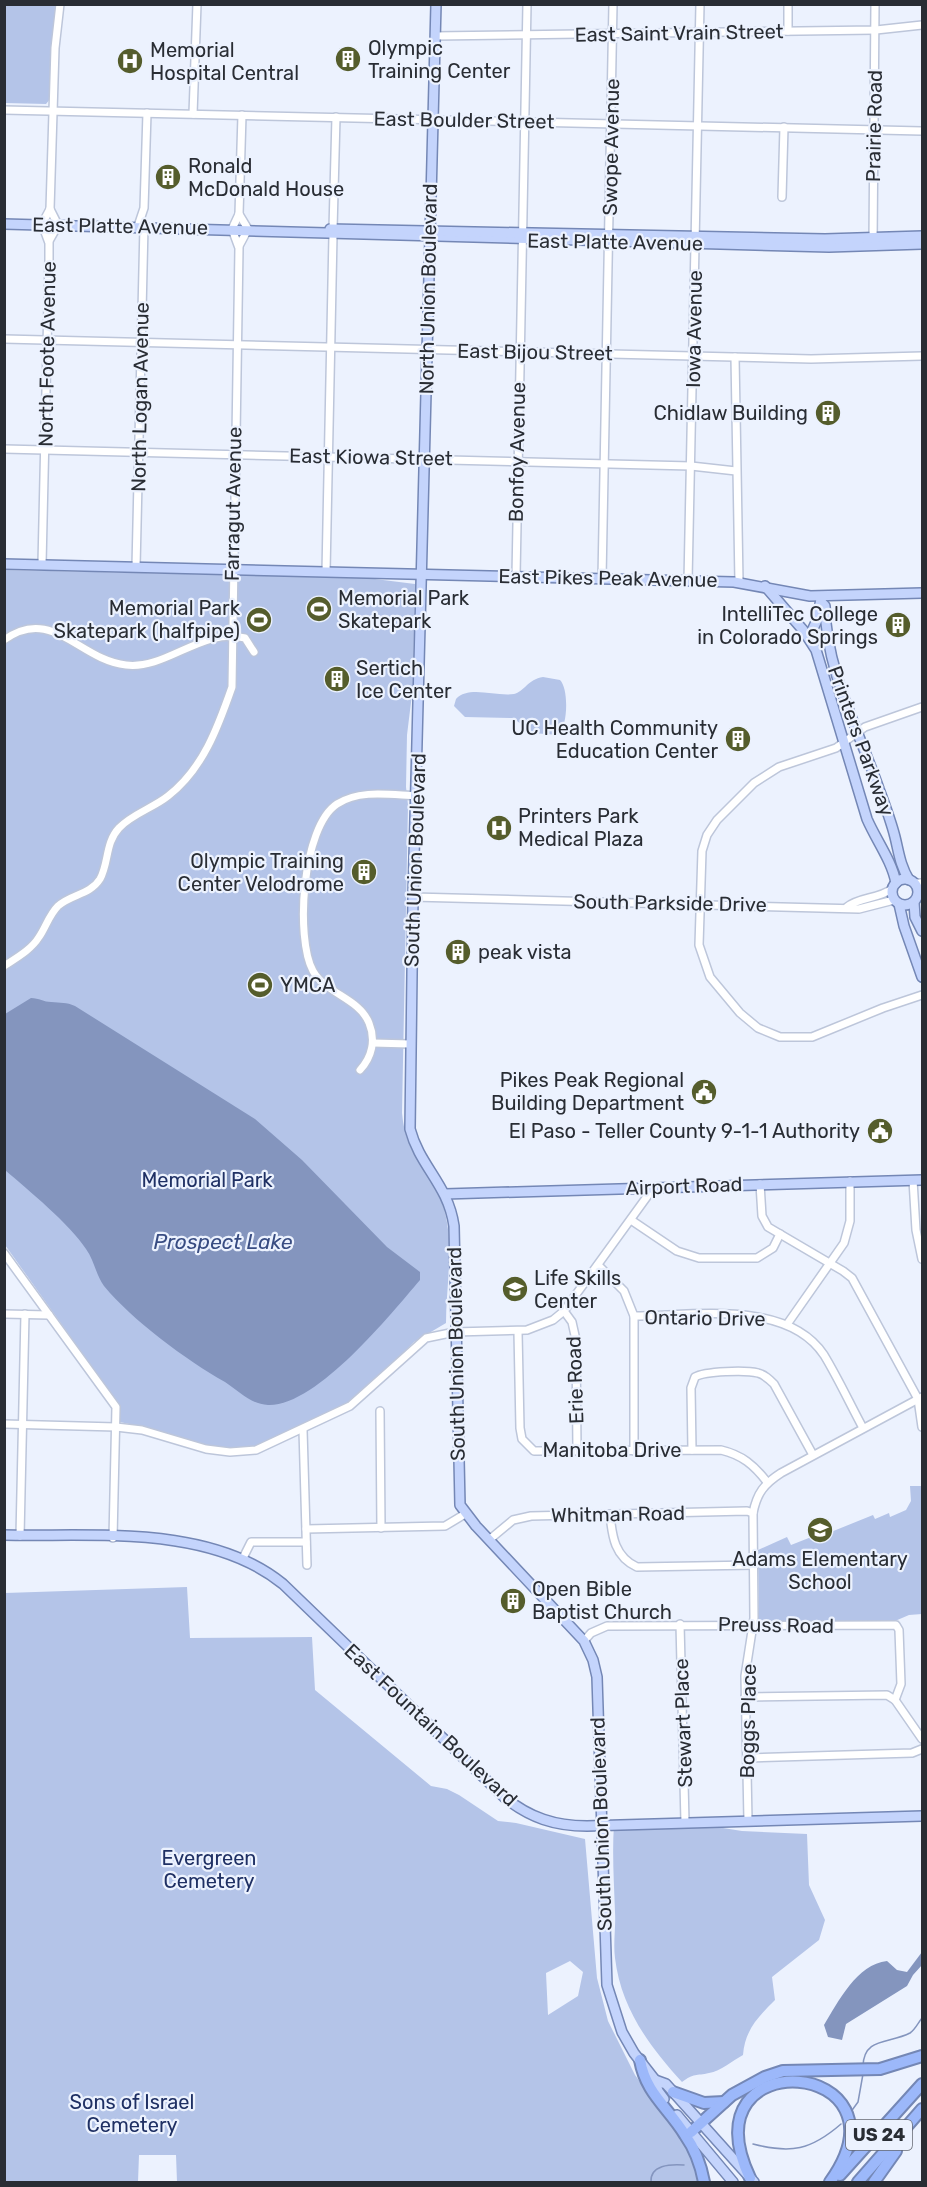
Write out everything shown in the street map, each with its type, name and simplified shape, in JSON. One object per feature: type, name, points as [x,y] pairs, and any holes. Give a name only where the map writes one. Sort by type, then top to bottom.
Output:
[{"type":"highway","points":[[691,2132],[724,2102],[748,2085],[783,2072],[867,2070],[897,2065],[922,2056]]},
{"type":"highway","points":[[640,2060],[644,2081],[685,2134],[697,2159],[704,2182]]},
{"type":"highway","points":[[752,2180],[736,2141],[740,2120],[751,2100],[770,2085],[801,2080],[823,2088],[839,2103],[848,2120],[850,2139],[848,2152],[831,2182]]},
{"type":"highway","name":"US 24","points":[[831,2182],[857,2159],[922,2085]]},
{"type":"highway","points":[[674,2092],[704,2103],[724,2102]]},
{"type":"highway","name":"US 24","points":[[858,2182],[922,2109]]},
{"type":"highway","points":[[874,2182],[922,2120]]},
{"type":"main road","name":"North Union Boulevard","points":[[422,574],[431,120],[436,4]]},
{"type":"main road","name":"East Platte Avenue","points":[[4,224],[922,244]]},
{"type":"main road","name":"East Platte Avenue","points":[[873,243],[922,236]]},
{"type":"main road","name":"East Pikes Peak Avenue","points":[[4,564],[739,582],[821,599],[922,593]]},
{"type":"main road","name":"South Union Boulevard","points":[[422,574],[409,1111],[412,1136],[417,1151],[445,1194],[453,1226],[460,1505],[465,1514],[584,1641],[593,1660],[597,1677],[607,1985],[618,2023],[655,2080],[658,2091],[733,2182]]},
{"type":"main road","name":"Printers Parkway","points":[[765,586],[803,630],[816,650]]},
{"type":"main road","name":"Printers Parkway","points":[[821,599],[817,621],[811,633],[840,745],[848,755],[867,819],[893,870],[896,902]]},
{"type":"main road","name":"Printers Parkway","points":[[821,599],[825,606],[827,641],[835,672],[895,838],[899,861],[915,882]]},
{"type":"main road","points":[[894,886],[915,882],[918,896],[915,917],[922,931]]},
{"type":"main road","name":"South Parkside Drive","points":[[896,902],[904,905],[918,896]]},
{"type":"main road","points":[[896,902],[922,977]]},
{"type":"main road","name":"Airport Road","points":[[445,1194],[918,1180]]},
{"type":"main road","name":"East Fountain Boulevard","points":[[4,1535],[191,1542],[243,1558],[283,1584],[514,1806],[548,1822],[570,1826],[922,1816]]},
{"type":"main road","name":"South Union Boulevard","points":[[655,2080],[666,2084],[674,2092],[752,2180]]},
{"type":"street","points":[[42,224],[50,209],[60,4]]},
{"type":"street","points":[[193,114],[197,4]]},
{"type":"street","name":"Bonfoy Avenue","points":[[516,576],[516,461],[527,4]]},
{"type":"street","name":"Swope Avenue","points":[[602,578],[613,4]]},
{"type":"street","name":"Iowa Avenue","points":[[688,580],[700,4]]},
{"type":"street","points":[[788,4],[788,31]]},
{"type":"street","name":"Prairie Road","points":[[873,243],[875,4]]},
{"type":"street","name":"East Saint Vrain Street","points":[[435,36],[876,30],[922,25]]},
{"type":"street","name":"East Boulder Street","points":[[4,110],[922,131]]},
{"type":"street","name":"North Logan Avenue","points":[[136,567],[147,113]]},
{"type":"street","points":[[232,229],[239,214],[242,115]]},
{"type":"street","points":[[326,572],[336,117]]},
{"type":"street","points":[[782,198],[784,128]]},
{"type":"street","points":[[144,208],[144,226]]},
{"type":"street","points":[[49,243],[58,225],[50,209]]},
{"type":"street","points":[[239,214],[248,230],[239,248]]},
{"type":"street","name":"North Foote Avenue","points":[[42,224],[49,243],[42,564]]},
{"type":"street","name":"Farragut Avenue","points":[[4,966],[33,945],[58,906],[68,898],[88,891],[99,879],[109,846],[119,828],[166,798],[198,763],[218,725],[232,687],[232,569],[239,248],[232,229]]},
{"type":"street","name":"East Bijou Street","points":[[4,339],[811,359],[922,356]]},
{"type":"street","points":[[735,357],[739,582]]},
{"type":"street","name":"East Kiowa Street","points":[[4,449],[691,466],[736,471]]},
{"type":"street","points":[[4,640],[23,629],[40,627],[106,660],[133,666],[153,663],[195,644],[232,637],[248,640],[254,652]]},
{"type":"street","points":[[922,707],[857,731],[840,745],[770,772],[747,789],[717,820],[707,835],[702,851],[699,945],[706,970],[746,1019],[774,1035],[793,1039],[812,1037],[922,995]]},
{"type":"street","points":[[360,1070],[373,1043],[371,1028],[365,1015],[318,978],[308,959],[305,935],[308,854],[321,819],[343,800],[362,794],[417,796]]},
{"type":"street","points":[[847,907],[851,903],[881,897],[894,886]]},
{"type":"street","name":"South Parkside Drive","points":[[413,897],[859,909],[896,902]]},
{"type":"street","points":[[373,1043],[410,1044]]},
{"type":"street","points":[[918,1180],[916,1230],[922,1259]]},
{"type":"street","points":[[788,1323],[848,1233],[850,1181]]},
{"type":"street","points":[[760,1184],[762,1216],[768,1227],[843,1271],[858,1288],[920,1398],[922,1427]]},
{"type":"street","points":[[4,1424],[116,1427],[142,1430],[206,1449],[238,1452],[264,1448],[357,1401],[426,1338],[455,1332],[519,1332],[542,1325],[564,1311],[654,1187]]},
{"type":"street","points":[[630,1220],[677,1251],[699,1258],[757,1258],[773,1248],[780,1234]]},
{"type":"street","points":[[4,1253],[113,1402],[117,1413],[113,1538]]},
{"type":"street","points":[[598,1265],[624,1291],[633,1316],[634,1451]]},
{"type":"street","name":"Erie Road","points":[[564,1311],[572,1322],[576,1340],[577,1451]]},
{"type":"street","points":[[4,1314],[49,1315]]},
{"type":"street","points":[[20,1536],[25,1314]]},
{"type":"street","name":"Ontario Drive","points":[[633,1316],[749,1316],[788,1323],[810,1339],[823,1354],[863,1428]]},
{"type":"street","name":"Manitoba Drive","points":[[519,1332],[522,1439],[534,1451],[692,1450],[733,1453],[751,1463],[767,1482]]},
{"type":"street","points":[[692,1450],[691,1388],[695,1377],[704,1373],[754,1372],[768,1378],[774,1384],[813,1455]]},
{"type":"street","points":[[767,1482],[920,1398]]},
{"type":"street","points":[[380,1411],[381,1528]]},
{"type":"street","points":[[303,1430],[307,1565]]},
{"type":"street","name":"Boggs Place","points":[[748,1820],[745,1676],[754,1625],[753,1513],[756,1500],[767,1482]]},
{"type":"street","name":"Whitman Road","points":[[489,1540],[502,1527],[522,1518],[747,1511],[753,1513]]},
{"type":"street","points":[[306,1529],[445,1526],[465,1514]]},
{"type":"street","points":[[610,1514],[611,1530],[618,1550],[624,1558],[637,1567],[755,1565]]},
{"type":"street","points":[[243,1558],[251,1542],[306,1542]]},
{"type":"street","name":"Stewart Place","points":[[680,1624],[686,1822]]},
{"type":"street","name":"Preuss Road","points":[[584,1641],[591,1633],[607,1626],[896,1625],[899,1630],[901,1684],[895,1700]]},
{"type":"street","points":[[745,1697],[879,1694],[895,1700],[922,1738]]},
{"type":"street","points":[[747,1758],[912,1753],[922,1749]]},
{"type":"green space","points":[[5,5],[57,5],[51,48],[50,99],[46,104],[5,103]]},
{"type":"green space","name":"Memorial Park","points":[[5,570],[367,578],[415,584],[413,686],[407,735],[408,805],[402,1113],[408,1142],[438,1193],[447,1220],[449,1249],[446,1323],[414,1342],[362,1393],[346,1404],[255,1447],[221,1449],[204,1446],[120,1422],[117,1402],[5,1245]]},
{"type":"green space","points":[[543,677],[560,680],[565,691],[564,724],[558,735],[533,733],[513,718],[465,717],[454,706],[456,699],[461,695],[475,692],[514,694],[534,680]]},
{"type":"green space","points":[[910,1486],[922,1486],[922,1614],[909,1615],[895,1621],[784,1624],[759,1622],[758,1550],[787,1537],[791,1545],[873,1515],[875,1519],[889,1513],[890,1517],[906,1510],[911,1501]]},
{"type":"green space","name":"Evergreen Cemetery","points":[[187,1587],[190,1638],[312,1637],[315,1690],[431,1786],[447,1789],[459,1795],[498,1821],[585,1839],[597,1978],[608,2021],[635,2075],[689,2148],[700,2182],[177,2182],[176,2155],[139,2155],[138,2182],[5,2182],[5,1593]],"holes":[[[570,1961],[583,1972],[578,1996],[548,2015],[546,1973]]]},
{"type":"green space","points":[[685,1822],[742,1831],[807,1834],[809,1885],[825,1920],[819,1940],[772,1977],[775,2000],[758,2018],[750,2031],[746,2038],[743,2055],[718,2070],[692,2076],[682,2082],[658,2054],[638,2025],[618,1976],[614,1952],[613,1846],[614,1824]]},
{"type":"water","name":"Prospect Lake","points":[[31,998],[75,1006],[255,1119],[302,1160],[387,1247],[420,1272],[420,1280],[391,1314],[330,1375],[308,1391],[287,1402],[268,1405],[245,1396],[177,1351],[129,1312],[104,1286],[89,1253],[79,1239],[5,1170],[5,1014]]},
{"type":"water","points":[[922,1952],[922,1965],[907,1986],[846,2024],[842,2040],[828,2037],[824,2025],[842,1995],[866,1969],[887,1961],[897,1970],[907,1972]]},
{"type":"waterway","points":[[863,2066],[868,2050],[879,2043],[910,2033],[922,2018]]},
{"type":"waterway","points":[[850,2113],[858,2102],[863,2074]]},
{"type":"waterway","points":[[753,2144],[779,2149],[800,2148],[820,2140],[841,2124]]},
{"type":"waterway","points":[[651,2182],[657,2169],[667,2165],[684,2165]]},
{"type":"place","name":"Olympic Training Center","points":[[348,59]]},
{"type":"place","name":"Memorial Hospital Central","points":[[130,61]]},
{"type":"place","name":"Ronald McDonald House","points":[[168,177]]},
{"type":"place","name":"Chidlaw Building","points":[[828,413]]},
{"type":"place","name":"Memorial Park Skatepark","points":[[319,609]]},
{"type":"place","name":"Memorial Park Skatepark (halfpipe)","points":[[259,620]]},
{"type":"place","name":"IntelliTec College in Colorado Springs","points":[[898,625]]},
{"type":"place","name":"Sertich Ice Center","points":[[337,679]]},
{"type":"place","name":"UC Health Community Education Center","points":[[738,739]]},
{"type":"place","name":"Printers Park Medical Plaza","points":[[499,828]]},
{"type":"place","name":"Olympic Training Center Velodrome","points":[[364,872]]},
{"type":"place","name":"peak vista","points":[[458,952]]},
{"type":"place","name":"YMCA","points":[[260,985]]},
{"type":"place","name":"Pikes Peak Regional Building Department","points":[[704,1092]]},
{"type":"place","name":"El Paso - Teller County 9-1-1 Authority","points":[[880,1131]]},
{"type":"place","name":"Life Skills Center","points":[[515,1289]]},
{"type":"place","name":"Adams Elementary School","points":[[820,1530]]},
{"type":"place","name":"Open Bible Baptist Church","points":[[513,1601]]},
{"type":"park label","name":"Sons of Israel Cemetery","points":[[132,2114]]}]
